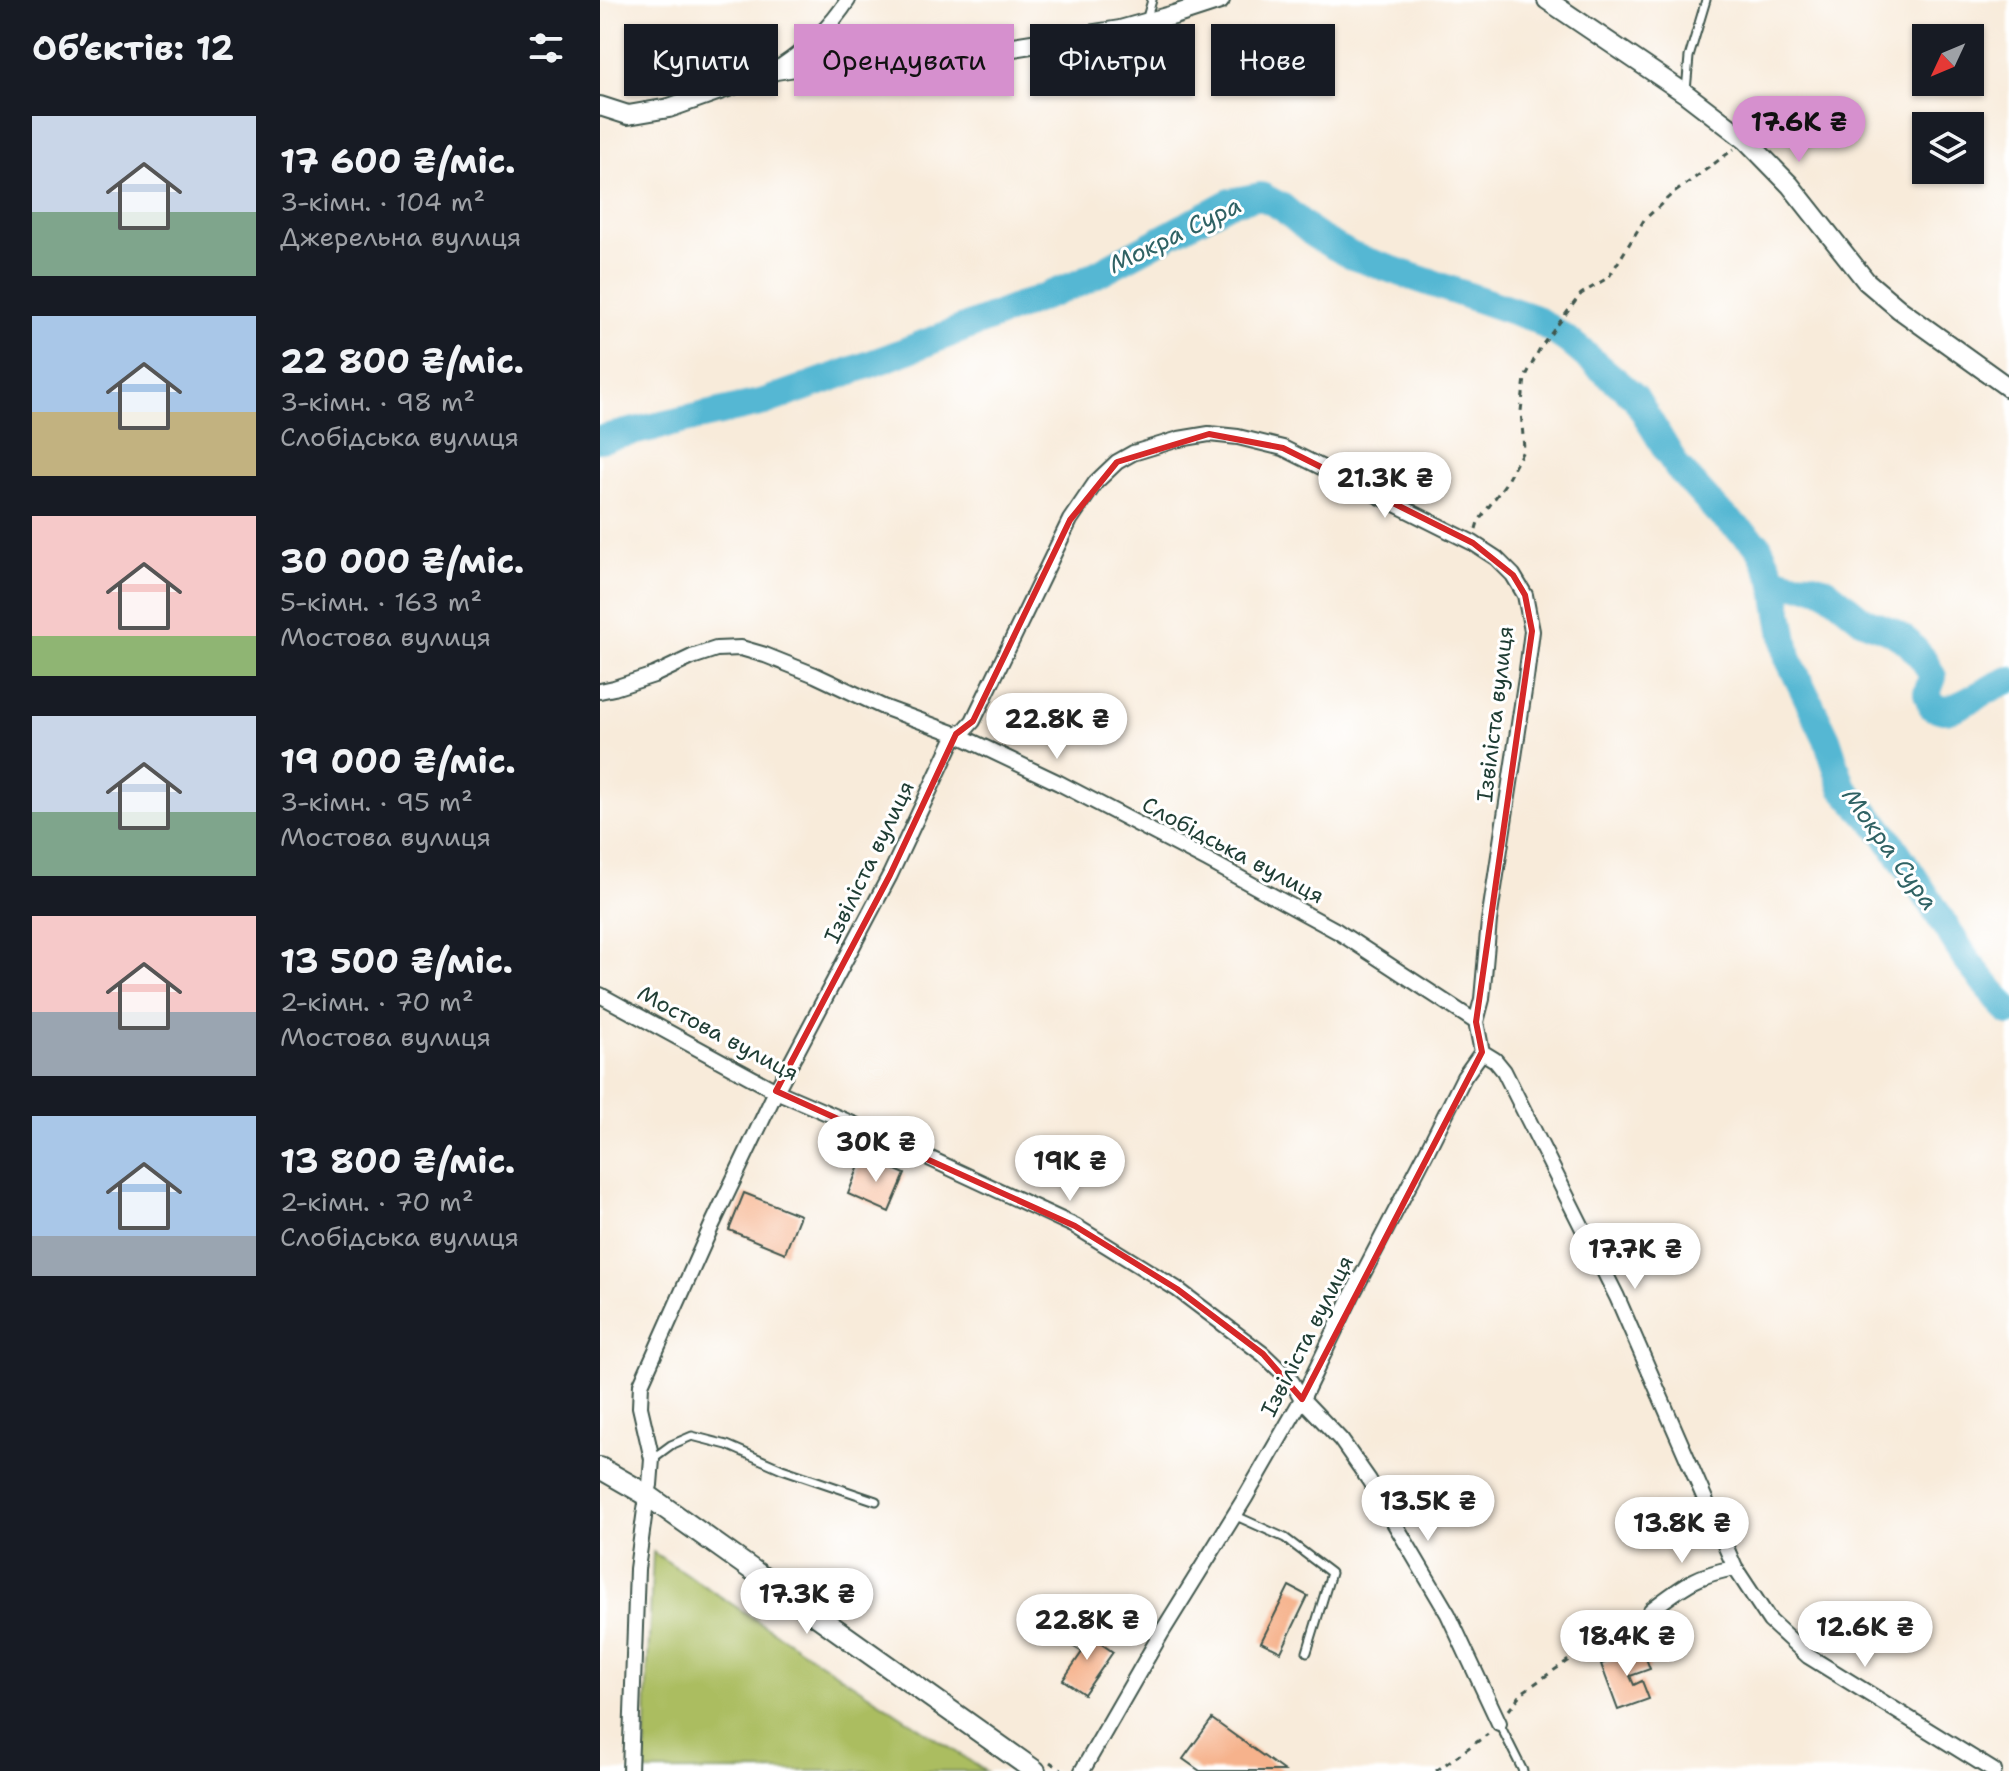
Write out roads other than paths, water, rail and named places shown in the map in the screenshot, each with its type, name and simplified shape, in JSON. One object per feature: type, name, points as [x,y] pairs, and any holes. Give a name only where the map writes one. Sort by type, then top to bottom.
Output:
[{"type":"main road","points":[[600,1468],[647,1495],[1025,1768]]},
{"type":"street","points":[[778,69],[800,54],[835,20],[848,0]]},
{"type":"street","points":[[778,70],[988,51],[1120,30],[1220,0]]},
{"type":"street","points":[[1547,0],[1686,94],[1746,140],[1790,185],[1866,281],[1899,309],[2009,388]]},
{"type":"street","points":[[600,106],[628,115],[669,108],[700,96]]},
{"type":"street","name":"Ізвіліста вулиця","points":[[630,1771],[637,1569],[652,1459],[640,1407],[641,1384],[712,1225],[776,1091],[890,875],[956,734],[973,721],[1070,520],[1096,482],[1117,462],[1133,453],[1179,439],[1209,434],[1238,437],[1283,448],[1473,543],[1496,558],[1513,575],[1525,595],[1532,631],[1489,921],[1482,999],[1476,1022],[1482,1052],[1464,1077],[1302,1399],[1082,1771]]},
{"type":"street","name":"Слобідська вулиця","points":[[600,691],[654,675],[716,649],[741,648],[765,655],[883,707],[956,734],[1059,783],[1337,931],[1476,1022]]},
{"type":"street","name":"Мостова вулиця","points":[[600,995],[776,1091],[1075,1226],[1177,1289],[1263,1354],[1292,1382],[1302,1399],[1341,1440],[1369,1480],[1448,1614],[1499,1723]]},
{"type":"street","points":[[1482,1052],[1495,1060],[1504,1071],[1617,1297],[1735,1568],[1770,1621],[1808,1656],[1994,1771]]},
{"type":"street","points":[[1651,1610],[1705,1574],[1735,1568]]},
{"type":"lane","points":[[1145,23],[1152,0]]},
{"type":"lane","points":[[1686,94],[1689,57],[1706,0]]},
{"type":"lane","points":[[652,1459],[671,1445],[692,1436],[727,1445],[782,1469],[876,1501]]},
{"type":"lane","points":[[1234,1515],[1285,1538],[1331,1573],[1307,1652]]},
{"type":"lane","name":"Мостова вулиця","points":[[1499,1723],[1523,1771]]},
{"type":"waterway","name":"Мокра Сура","points":[[600,439],[764,402],[887,358],[1082,282],[1230,202],[1261,196],[1282,207],[1316,236],[1352,256],[1536,319],[1570,342],[1635,397],[1677,467],[1718,512],[1758,545],[1774,579],[1788,658],[1827,739],[1843,788],[1885,834],[1968,962],[2009,1012]]},
{"type":"waterway","name":"Мокра Сура","points":[[1774,579],[1826,590],[1863,620],[1891,631],[1908,642],[1924,660],[1933,677],[1927,693],[1932,707],[1951,709],[2009,680]]}]
